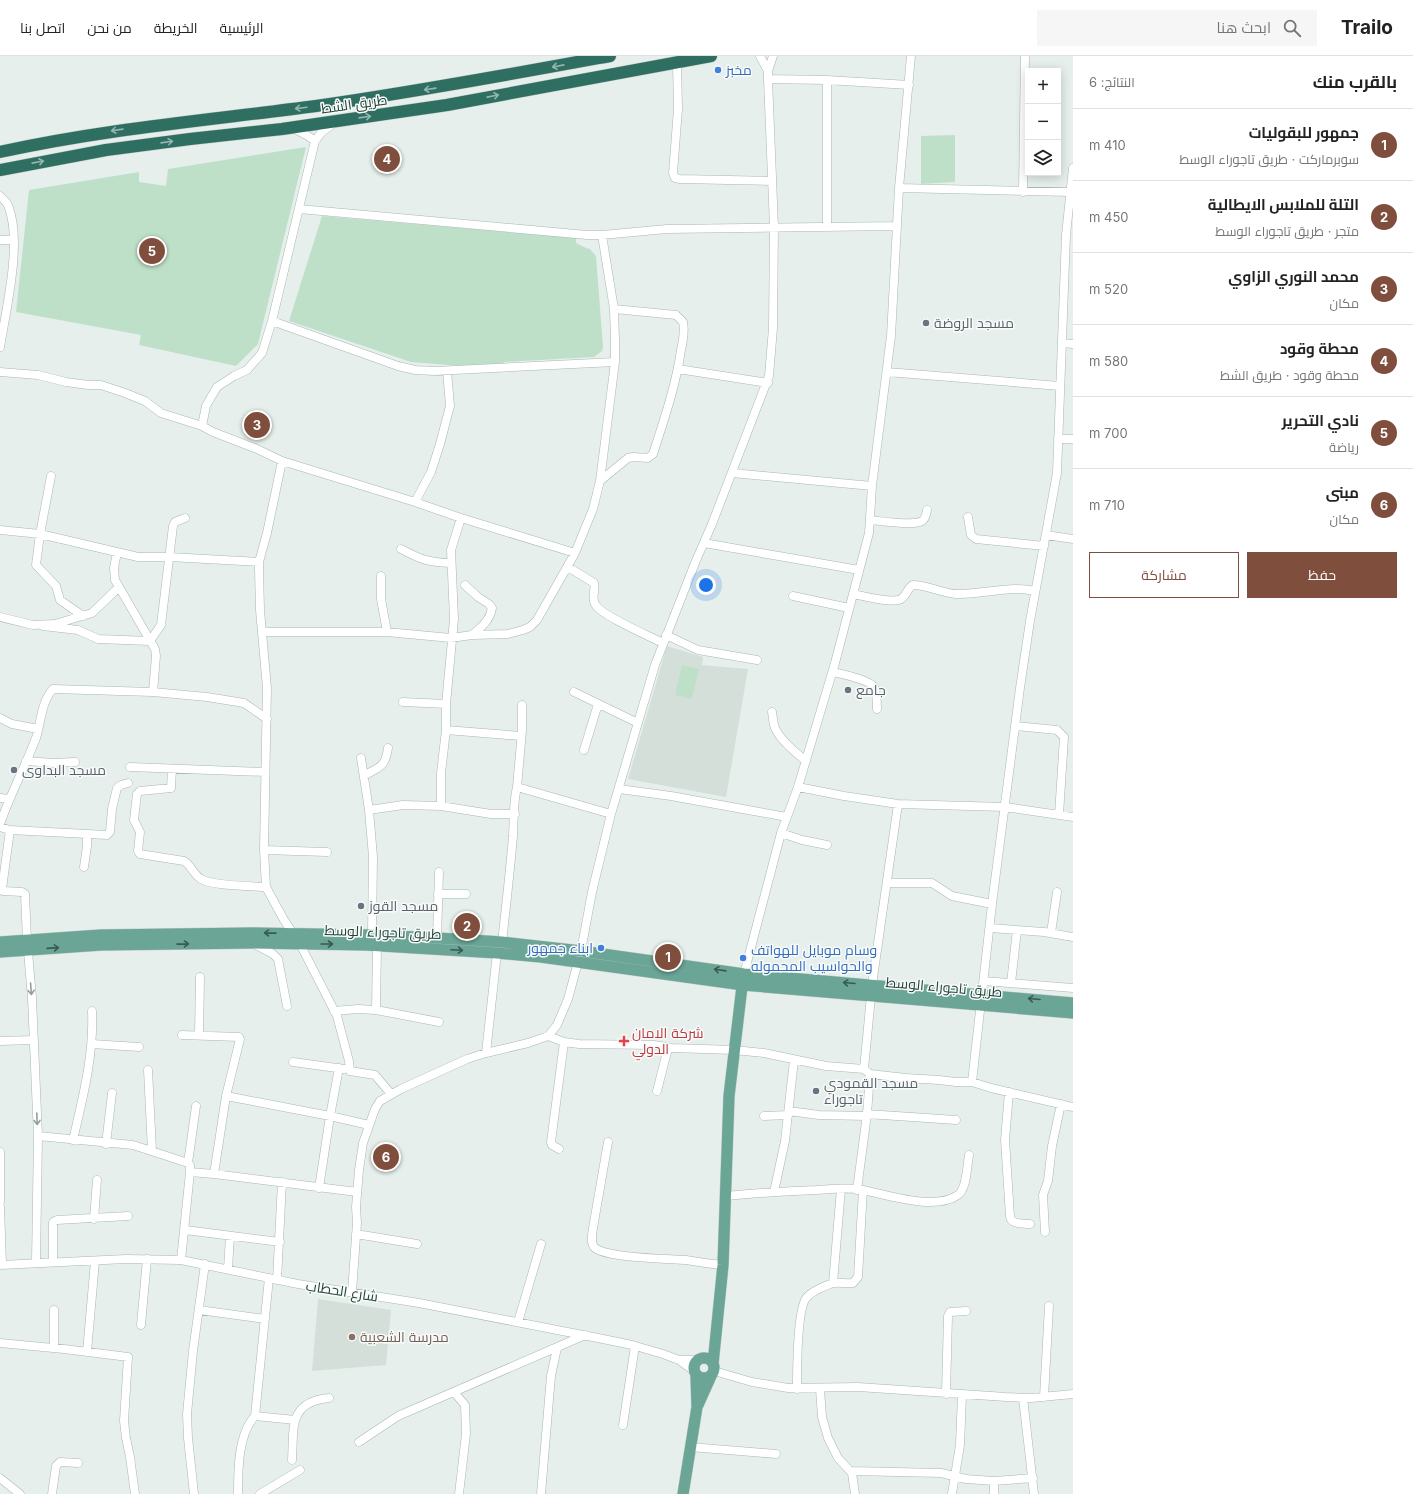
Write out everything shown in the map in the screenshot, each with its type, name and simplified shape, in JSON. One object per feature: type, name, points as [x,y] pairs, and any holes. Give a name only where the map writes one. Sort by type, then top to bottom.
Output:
[{"type":"highway","name":"طريق الشط","points":[[0,152],[34,144],[102,132],[315,106],[436,88],[610,56]]},
{"type":"highway","name":"طريق الشط","points":[[0,170],[106,150],[293,128],[447,105],[711,56]]},
{"type":"main road","points":[[0,942],[28,945],[101,935],[251,933],[372,935],[502,942],[580,956]]},
{"type":"main road","name":"طريق تاجوراء الوسط","points":[[0,952],[28,945],[252,943],[377,946],[580,956],[743,979],[981,1000],[1073,1013]]},
{"type":"main road","points":[[683,1494],[697,1407],[712,1370],[723,1265],[729,1096],[743,979]]},
{"type":"main road","points":[[981,1000],[1073,1003]]},
{"type":"main road","points":[[697,1407],[695,1364],[700,1359],[715,1334]]},
{"type":"main road","points":[[700,1359],[709,1360],[712,1370]]},
{"type":"main road","points":[[695,1373],[703,1378],[712,1370]]},
{"type":"street","points":[[760,56],[768,75]]},
{"type":"street","points":[[352,1292],[357,1192],[363,1143],[375,1109],[380,1101],[391,1094],[467,1059],[528,1043],[548,1036],[557,1025],[565,1008],[580,956],[592,892],[611,814],[655,665],[664,639],[768,383],[773,328],[774,228],[768,75],[773,56]]},
{"type":"street","points":[[743,979],[782,833],[798,787],[833,672],[866,545],[894,304],[899,188],[911,56]]},
{"type":"street","points":[[1023,192],[1025,56]]},
{"type":"street","points":[[677,63],[678,109],[674,173],[675,178],[771,181]]},
{"type":"street","points":[[768,75],[909,85]]},
{"type":"street","points":[[827,80],[827,226]]},
{"type":"street","points":[[202,426],[206,406],[217,387],[247,370],[262,353],[272,321],[314,141],[328,126],[338,122]]},
{"type":"street","points":[[293,128],[314,141]]},
{"type":"street","points":[[972,1082],[992,904],[1024,661],[1035,590],[1057,473],[1062,343],[1069,235],[1070,192],[1073,168]]},
{"type":"street","points":[[899,188],[1070,192]]},
{"type":"street","points":[[0,196],[9,208],[14,240],[13,260],[0,347]]},
{"type":"street","points":[[299,209],[602,235],[666,229],[897,226]]},
{"type":"street","points":[[262,632],[387,632],[451,638],[472,635],[508,634],[530,627],[537,620],[575,553],[593,508],[600,481],[615,362],[614,309],[602,235]]},
{"type":"street","points":[[0,240],[14,240]]},
{"type":"street","points":[[600,481],[628,458],[648,458],[652,456],[678,369],[684,326],[679,317],[672,314],[614,309]]},
{"type":"street","points":[[272,321],[398,366],[415,370],[448,371],[615,362]]},
{"type":"street","points":[[1062,343],[1073,344]]},
{"type":"street","points":[[678,369],[768,383]]},
{"type":"street","points":[[415,502],[431,472],[450,406],[448,371]]},
{"type":"street","points":[[0,372],[38,375],[66,382],[101,385],[145,402],[161,413],[202,426],[213,432],[258,449],[282,461],[575,553]]},
{"type":"street","points":[[887,372],[1060,386]]},
{"type":"street","points":[[1058,439],[1073,439]]},
{"type":"street","points":[[282,461],[260,562],[260,610],[267,688],[264,850],[266,888],[284,920],[300,944],[334,1011],[341,1028],[350,1071]]},
{"type":"street","points":[[732,473],[872,486]]},
{"type":"street","points":[[51,476],[40,534],[36,565],[56,586],[60,600],[83,616]]},
{"type":"street","points":[[870,520],[900,523],[920,522],[924,519],[927,510]]},
{"type":"street","points":[[968,517],[970,536],[976,539],[1044,546]]},
{"type":"street","points":[[150,641],[161,625],[172,532],[175,522],[185,518]]},
{"type":"street","points":[[441,806],[446,730],[446,704],[451,638],[454,619],[451,550],[461,518]]},
{"type":"street","points":[[0,530],[40,534],[146,558],[169,557],[260,562]]},
{"type":"street","points":[[1046,535],[1073,539]]},
{"type":"street","points":[[704,543],[859,570]]},
{"type":"street","points":[[401,549],[421,560],[451,563]]},
{"type":"street","points":[[117,552],[114,574],[119,586],[155,649],[156,656],[153,692]]},
{"type":"street","points":[[568,567],[594,583],[593,599],[598,608],[608,615],[664,639],[698,650],[757,660]]},
{"type":"street","points":[[381,576],[381,599],[387,632]]},
{"type":"street","points":[[465,585],[478,598],[489,604],[492,608],[490,617],[472,635]]},
{"type":"street","points":[[853,594],[894,600],[903,597],[911,586],[914,585],[955,594],[1017,588],[1035,590]]},
{"type":"street","points":[[42,626],[55,624],[92,613],[119,586]]},
{"type":"street","points":[[793,596],[849,608]]},
{"type":"street","points":[[0,617],[33,625],[78,630],[98,639],[150,641]]},
{"type":"street","points":[[833,672],[865,681],[872,685],[874,688],[877,709]]},
{"type":"street","points":[[128,783],[116,788],[109,834],[104,835],[10,830],[4,829],[0,825],[9,799],[36,737],[44,705],[53,689],[153,692],[207,697],[244,704],[267,719]]},
{"type":"street","points":[[574,692],[638,723]]},
{"type":"street","points":[[403,702],[446,704]]},
{"type":"street","points":[[584,750],[598,704]]},
{"type":"street","points":[[502,942],[515,814],[514,800],[517,787],[522,705]]},
{"type":"street","points":[[772,712],[777,732],[793,750],[806,761]]},
{"type":"street","points":[[0,718],[12,724],[38,729]]},
{"type":"street","points":[[1015,726],[1057,730],[1064,737],[1059,815]]},
{"type":"street","points":[[446,730],[521,736]]},
{"type":"street","points":[[364,776],[380,768],[386,759],[388,748]]},
{"type":"street","points":[[361,758],[369,810],[373,857],[372,935]]},
{"type":"street","points":[[26,761],[53,763],[75,762]]},
{"type":"street","points":[[130,767],[265,772]]},
{"type":"street","points":[[172,769],[171,788],[140,792],[137,794],[134,820],[140,832],[138,851],[140,854],[187,862],[201,879],[211,883],[266,888]]},
{"type":"street","points":[[517,787],[611,814]]},
{"type":"street","points":[[798,787],[898,804],[1005,807],[1073,817]]},
{"type":"street","points":[[619,789],[787,817]]},
{"type":"street","points":[[0,798],[9,799]]},
{"type":"street","points":[[797,1389],[802,1306],[807,1297],[813,1292],[833,1283],[853,1283],[858,1277],[860,1190],[867,1115],[867,1072],[871,990],[898,804]]},
{"type":"street","points":[[369,810],[403,805],[441,806],[491,814],[515,814]]},
{"type":"street","points":[[10,830],[2,889],[3,891],[22,892],[25,894],[38,1136],[36,1262]]},
{"type":"street","points":[[782,833],[802,840],[827,845]]},
{"type":"street","points":[[84,867],[87,834]]},
{"type":"street","points":[[264,850],[327,852]]},
{"type":"street","points":[[436,938],[439,872]]},
{"type":"street","points":[[887,883],[932,883],[952,896],[992,904]]},
{"type":"street","points":[[1051,933],[1057,892]]},
{"type":"street","points":[[438,894],[466,894]]},
{"type":"street","points":[[990,928],[1051,933],[1073,937]]},
{"type":"street","points":[[1011,983],[1017,930]]},
{"type":"street","points":[[252,943],[273,954],[278,959],[287,1006]]},
{"type":"street","points":[[376,1010],[377,946]]},
{"type":"street","points":[[486,1053],[497,953]]},
{"type":"street","points":[[199,1035],[200,977]]},
{"type":"street","points":[[984,981],[1073,988]]},
{"type":"street","points":[[334,1011],[358,1009],[376,1010],[439,1022]]},
{"type":"street","points":[[73,1140],[86,1084],[92,1044],[92,1011]]},
{"type":"street","points":[[182,1036],[199,1035],[239,1038],[226,1096],[214,1174]]},
{"type":"street","points":[[548,1036],[564,1042],[654,1045],[668,1048],[734,1050],[764,1053],[826,1066],[906,1078],[972,1082],[991,1088],[1073,1107]]},
{"type":"street","points":[[0,1041],[34,1040]]},
{"type":"street","points":[[559,1149],[554,1147],[551,1142],[564,1042]]},
{"type":"street","points":[[92,1044],[139,1047]]},
{"type":"street","points":[[658,1091],[668,1048]]},
{"type":"street","points":[[774,1192],[785,1141],[794,1060]]},
{"type":"street","points":[[293,1062],[339,1068],[375,1075],[391,1094]]},
{"type":"street","points":[[319,1188],[339,1068]]},
{"type":"street","points":[[148,1070],[152,1151]]},
{"type":"street","points":[[1009,1092],[1005,1140],[1010,1220],[1013,1222],[1030,1224]]},
{"type":"street","points":[[106,1144],[112,1093]]},
{"type":"street","points":[[226,1096],[369,1125]]},
{"type":"street","points":[[1045,1232],[1043,1195],[1048,1181],[1052,1146],[1061,1104]]},
{"type":"street","points":[[182,1260],[190,1172],[190,1166],[188,1163],[196,1106]]},
{"type":"street","points":[[764,1116],[788,1113],[819,1115],[867,1115],[956,1120]]},
{"type":"street","points":[[38,1136],[106,1144],[133,1145],[188,1163]]},
{"type":"street","points":[[608,1142],[593,1228],[592,1244],[600,1251],[623,1255],[686,1260],[723,1265]]},
{"type":"street","points":[[0,1152],[0,1202]]},
{"type":"street","points":[[726,1196],[841,1189],[860,1190],[912,1201],[938,1201],[957,1196],[963,1190],[969,1155]]},
{"type":"street","points":[[190,1172],[357,1192]]},
{"type":"street","points":[[94,1219],[97,1180]]},
{"type":"street","points":[[277,1280],[282,1182]]},
{"type":"street","points":[[833,1283],[841,1189]]},
{"type":"street","points":[[0,1207],[1,1264]]},
{"type":"street","points":[[53,1262],[53,1222],[57,1220],[128,1216]]},
{"type":"street","points":[[185,1230],[280,1242]]},
{"type":"street","points":[[356,1234],[417,1244]]},
{"type":"street","points":[[228,1269],[230,1236]]},
{"type":"street","points":[[518,1322],[542,1244]]},
{"type":"street","points":[[141,1325],[147,1259]]},
{"type":"street","name":"شارع الحطاب","points":[[1,1264],[147,1259],[182,1260],[277,1280],[419,1303],[585,1335],[635,1346],[679,1360],[700,1359]]},
{"type":"street","points":[[87,1352],[95,1261]]},
{"type":"street","points":[[194,1494],[187,1414],[193,1351],[205,1264]]},
{"type":"street","points":[[238,1494],[242,1438],[247,1426],[255,1416],[269,1278]]},
{"type":"street","points":[[1044,1397],[1049,1306]]},
{"type":"street","points":[[54,1310],[54,1348]]},
{"type":"street","points":[[199,1310],[265,1319]]},
{"type":"street","points":[[946,1394],[948,1316],[950,1312],[966,1311]]},
{"type":"street","points":[[359,1442],[398,1416],[585,1335]]},
{"type":"street","points":[[0,1343],[127,1356],[124,1421],[135,1494]]},
{"type":"street","points":[[623,1425],[635,1346]]},
{"type":"street","points":[[541,1494],[551,1376],[557,1348]]},
{"type":"street","name":"شارع الحطاب","points":[[679,1360],[695,1373]]},
{"type":"street","points":[[712,1370],[752,1382],[797,1389],[858,1388],[1023,1398],[1073,1394]]},
{"type":"street","points":[[820,1389],[822,1417],[828,1438],[838,1458],[851,1471],[854,1479],[855,1494]]},
{"type":"street","points":[[454,1392],[465,1405],[466,1434],[460,1494]]},
{"type":"street","points":[[952,1494],[960,1446],[962,1394]]},
{"type":"street","points":[[292,1460],[295,1420],[302,1406],[309,1402],[329,1398]]},
{"type":"street","points":[[1023,1398],[1034,1494]]},
{"type":"street","points":[[255,1416],[295,1420]]},
{"type":"street","points":[[690,1447],[776,1454]]},
{"type":"street","points":[[52,1494],[56,1466],[60,1462],[78,1463]]},
{"type":"street","points":[[260,1494],[300,1470]]},
{"type":"street","points":[[851,1471],[928,1472],[975,1480],[994,1481],[1033,1478]]},
{"type":"street","points":[[0,1478],[20,1494]]},
{"type":"street","points":[[994,1481],[994,1494]]},
{"type":"shaded area","points":[[667,646],[703,657],[702,665],[748,669],[726,797],[628,779]]},
{"type":"shaded area","name":"مدرسة الشعبية","points":[[318,1299],[391,1310],[386,1365],[312,1371]]},
{"type":"green space","points":[[955,135],[955,182],[921,184],[921,136]]},
{"type":"green space","points":[[306,147],[258,344],[236,366],[139,345],[141,335],[16,312],[29,190],[139,172],[139,182],[166,186],[168,169]]},
{"type":"green space","points":[[322,216],[576,238],[576,243],[590,249],[596,256],[603,347],[602,351],[594,357],[505,362],[500,365],[462,366],[411,362],[289,321]]},
{"type":"green space","points":[[682,665],[699,669],[692,699],[675,695]]},
{"type":"place","name":"مخبز","points":[[718,70]]},
{"type":"place","name":"محطة وقود","points":[[387,159]]},
{"type":"place","name":"نادي التحرير","points":[[152,251]]},
{"type":"place","name":"مسجد الروضة","points":[[926,323]]},
{"type":"place","name":"محمد النوري الزاوي","points":[[257,425]]},
{"type":"place","name":"جامع","points":[[848,690]]},
{"type":"place","name":"مسجد البداوى","points":[[14,770]]},
{"type":"place","name":"مسجد القوز","points":[[361,906]]},
{"type":"place","name":"التلة للملابس الايطالية","points":[[467,926]]},
{"type":"place","name":"ابناء جمهور","points":[[601,948]]},
{"type":"place","name":"جمهور للبقوليات","points":[[668,957]]},
{"type":"place","name":"وسام موبايل للهواتف والحواسيب المحموله","points":[[743,958]]},
{"type":"place","name":"شركة الامان الدولي","points":[[624,1041]]},
{"type":"place","name":"مسجد القمودي تاجوراء","points":[[816,1091]]},
{"type":"place","name":"مبنى","points":[[386,1157]]},
{"type":"place","name":"مدرسة الشعبية","points":[[352,1337]]}]
